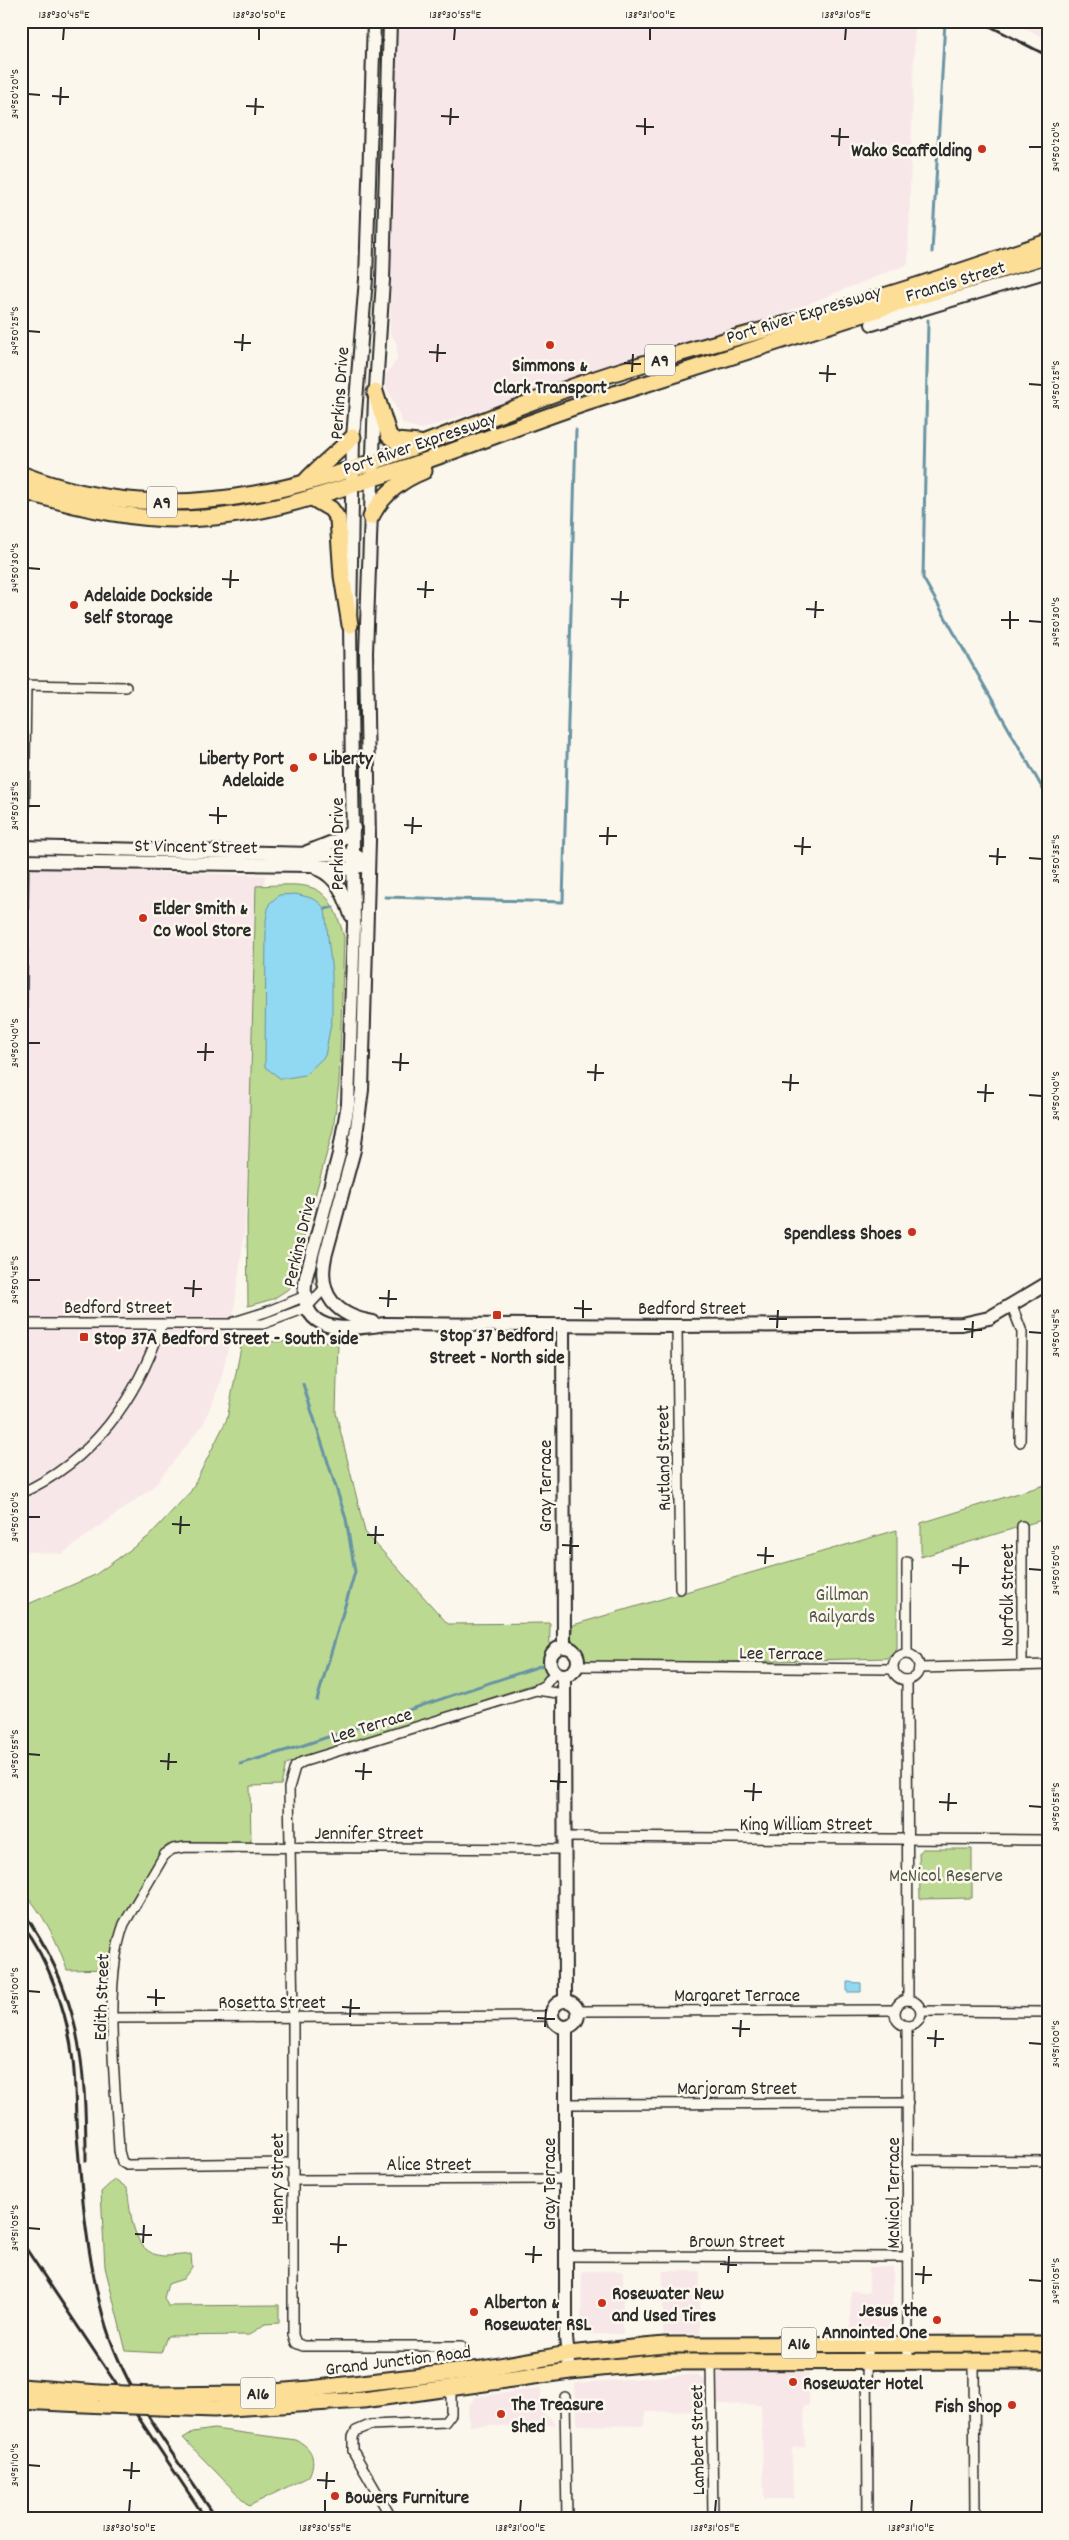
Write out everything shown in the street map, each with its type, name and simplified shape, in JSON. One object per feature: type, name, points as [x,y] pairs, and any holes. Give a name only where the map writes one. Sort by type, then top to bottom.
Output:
[{"type":"highway","points":[[901,290],[919,281],[1048,231]]},
{"type":"highway","name":"Port River Expressway","points":[[21,474],[63,488],[129,500],[171,502],[232,499],[269,493],[352,470],[621,370],[901,290],[1048,242]]},
{"type":"highway","name":"Port River Expressway","points":[[21,490],[68,506],[120,515],[182,519],[265,511],[352,486],[582,405],[1048,255]]},
{"type":"highway","points":[[725,359],[767,353],[872,324]]},
{"type":"highway","points":[[376,390],[390,436],[396,441],[423,443]]},
{"type":"highway","points":[[304,483],[316,468],[332,458],[353,437]]},
{"type":"highway","points":[[371,517],[382,499],[410,477],[480,448],[494,437]]},
{"type":"highway","points":[[314,498],[331,509],[338,519],[342,576],[350,625]]},
{"type":"highway","name":"Grand Junction Road","points":[[158,2401],[310,2390],[482,2369],[568,2354],[619,2348],[692,2344],[1048,2344]]},
{"type":"highway","name":"Grand Junction Road","points":[[21,2400],[102,2399],[158,2401],[214,2409],[310,2405],[570,2371],[663,2362],[1048,2361]]},
{"type":"highway","name":"Grand Junction Road","points":[[21,2387],[102,2399]]},
{"type":"street","name":"Perkins Drive","points":[[374,21],[366,279],[352,470],[350,625],[355,862],[345,1124],[307,1271],[305,1302],[315,1320],[328,1326],[355,1328],[385,1324]]},
{"type":"street","name":"Perkins Drive","points":[[385,1324],[349,1315],[334,1304],[325,1288],[323,1274],[325,1257],[351,1164],[360,1116],[368,862],[366,653],[376,390],[383,280],[390,21]]},
{"type":"street","name":"Francis Street","points":[[872,324],[1048,271]]},
{"type":"street","points":[[21,1046],[24,685],[126,687]]},
{"type":"street","points":[[354,828],[344,837],[309,849],[308,859],[329,874],[337,883],[354,925]]},
{"type":"street","name":"St Vincent Street","points":[[23,847],[368,862]]},
{"type":"street","name":"St Vincent Street","points":[[23,861],[308,859]]},
{"type":"street","name":"Bedford Street","points":[[385,1324],[677,1326],[970,1323],[989,1318],[1048,1283]]},
{"type":"street","name":"Bedford Street","points":[[21,1324],[161,1326],[263,1324],[305,1302],[325,1288]]},
{"type":"street","points":[[1012,1306],[1022,1332],[1020,1442]]},
{"type":"street","points":[[21,1493],[67,1468],[110,1426],[136,1386],[161,1326]]},
{"type":"street","name":"Gray Terrace","points":[[563,1326],[564,1646]]},
{"type":"street","name":"Rutland Street","points":[[677,1326],[680,1589]]},
{"type":"street","name":"Norfolk Street","points":[[1022,1526],[1022,1665]]},
{"type":"street","points":[[907,1562],[907,1654]]},
{"type":"street","points":[[560,1674],[572,1673],[579,1666],[574,1650],[564,1646],[557,1649],[550,1658],[550,1665],[560,1674],[565,1694],[565,2000]]},
{"type":"street","points":[[907,1654],[917,1660],[919,1668],[914,1677],[907,1680],[897,1676],[894,1670],[896,1658],[907,1654]]},
{"type":"street","points":[[919,1668],[1048,1665]]},
{"type":"street","name":"Lee Terrace","points":[[579,1666],[894,1670]]},
{"type":"street","name":"Lee Terrace","points":[[289,1848],[289,1788],[295,1767],[302,1762],[536,1690],[560,1674]]},
{"type":"street","points":[[907,1680],[908,2000]]},
{"type":"street","name":"Lee Terrace","points":[[536,1690],[565,1694]]},
{"type":"street","name":"King William Street","points":[[565,1843],[1048,1840]]},
{"type":"street","name":"Jennifer Street","points":[[173,1849],[565,1843]]},
{"type":"street","name":"Henry Street","points":[[289,1848],[293,2017],[293,2335],[296,2343],[303,2346],[461,2346]]},
{"type":"street","name":"Edith Street","points":[[173,1849],[165,1854],[122,1929],[114,1977],[113,2018],[119,2151],[122,2162],[127,2165],[292,2163]]},
{"type":"street","points":[[565,2000],[574,2003],[578,2011],[574,2024],[566,2027],[558,2024],[552,2016],[554,2006],[565,2000]]},
{"type":"street","points":[[908,2000],[917,2003],[921,2011],[919,2020],[907,2026],[896,2019],[895,2010],[898,2004],[908,2000]]},
{"type":"street","name":"Margaret Terrace","points":[[578,2011],[895,2010]]},
{"type":"street","points":[[921,2011],[1048,2012]]},
{"type":"street","name":"Rosetta Street","points":[[113,2018],[552,2016]]},
{"type":"street","name":"McNicol Terrace","points":[[907,2026],[909,2160],[908,2360]]},
{"type":"street","name":"Gray Terrace","points":[[566,2027],[566,2338],[570,2371]]},
{"type":"street","name":"Marjoram Street","points":[[566,2104],[908,2103]]},
{"type":"street","points":[[909,2160],[1048,2161]]},
{"type":"street","name":"Alice Street","points":[[292,2180],[566,2180]]},
{"type":"street","name":"Brown Street","points":[[567,2256],[908,2257]]},
{"type":"street","points":[[867,2344],[868,2519]]},
{"type":"street","name":"Lambert Street","points":[[711,2361],[713,2519]]},
{"type":"street","points":[[974,2361],[975,2519]]},
{"type":"street","points":[[392,2519],[353,2451],[353,2437],[356,2431],[370,2425],[445,2422],[451,2414],[451,2388]]},
{"type":"street","points":[[566,2397],[567,2519]]},
{"type":"shaded area","points":[[398,21],[915,21],[908,264],[760,323],[422,429],[403,424],[386,386],[386,374],[397,360],[397,344],[390,332]]},
{"type":"shaded area","points":[[1011,21],[1048,21],[1048,40]]},
{"type":"shaded area","points":[[21,869],[265,875],[244,1235],[230,1340],[220,1383],[203,1425],[153,1487],[62,1554],[21,1551]]},
{"type":"shaded area","points":[[869,2267],[893,2267],[893,2324],[886,2330],[850,2330],[851,2291],[869,2292]]},
{"type":"shaded area","name":"Rosewater New and Used Tires","points":[[582,2271],[623,2271],[623,2334],[581,2334]]},
{"type":"shaded area","points":[[663,2271],[700,2271],[700,2334],[663,2334]]},
{"type":"shaded area","points":[[724,2368],[809,2372],[809,2405],[804,2405],[805,2447],[792,2448],[793,2499],[764,2499],[761,2405],[718,2404],[718,2374]]},
{"type":"shaded area","points":[[697,2374],[705,2381],[705,2411],[646,2412],[644,2426],[577,2425],[575,2383]]},
{"type":"shaded area","points":[[541,2388],[541,2410],[557,2425],[469,2426],[468,2407],[475,2397]]},
{"type":"green space","points":[[256,886],[303,886],[323,894],[338,918],[344,937],[339,1083],[333,1130],[290,1288],[273,1299],[248,1306],[247,1222]]},
{"type":"green space","points":[[338,1341],[336,1413],[365,1532],[448,1624],[550,1623],[549,1679],[286,1764],[281,1785],[250,1786],[251,1844],[167,1845],[120,1921],[111,1969],[67,1970],[59,1947],[48,1926],[21,1888],[21,1636],[26,1605],[95,1575],[148,1537],[191,1491],[227,1419],[242,1342]]},
{"type":"green space","points":[[1048,1484],[1048,1518],[921,1557],[921,1523]]},
{"type":"green space","name":"Gillman Railyards","points":[[897,1530],[897,1649],[888,1658],[583,1666],[570,1643],[573,1625]]},
{"type":"green space","name":"McNicol Reserve","points":[[922,1849],[972,1849],[972,1898],[920,1899],[919,1852]]},
{"type":"green space","points":[[115,2179],[127,2188],[134,2230],[144,2248],[152,2253],[163,2256],[191,2254],[192,2267],[183,2279],[168,2284],[164,2298],[168,2306],[279,2305],[279,2323],[265,2324],[249,2335],[167,2336],[161,2353],[126,2351],[105,2267],[101,2192]]},
{"type":"green space","points":[[214,2429],[296,2440],[306,2446],[312,2455],[313,2465],[309,2476],[249,2506],[183,2438],[193,2432]]},
{"type":"water","points":[[295,894],[315,900],[325,909],[332,974],[332,1018],[325,1056],[305,1075],[281,1079],[265,1067],[266,920],[269,904],[279,895]]},
{"type":"water","points":[[847,1982],[861,1983],[861,1992],[847,1992]]},
{"type":"waterway","points":[[932,252],[945,21]]},
{"type":"waterway","points":[[928,320],[923,578],[1048,798]]},
{"type":"waterway","points":[[385,897],[563,902],[576,430]]},
{"type":"waterway","points":[[325,909],[333,907]]},
{"type":"waterway","points":[[303,1384],[346,1519],[355,1572],[317,1700]]},
{"type":"waterway","points":[[240,1764],[301,1746],[543,1665]]},
{"type":"railway","points":[[980,21],[1048,56]]},
{"type":"railway","points":[[21,1909],[41,1939],[56,1969],[76,2029],[84,2092],[86,2161]]},
{"type":"railway","points":[[21,1924],[49,1971],[62,2007],[71,2043],[83,2204],[93,2272],[103,2316],[123,2370],[151,2421],[217,2519]]},
{"type":"railway","points":[[21,2241],[206,2519]]},
{"type":"place","name":"Wako Scaffolding","points":[[982,149]]},
{"type":"place","name":"Simmons & Clark Transport","points":[[550,345]]},
{"type":"place","name":"Adelaide Dockside Self Storage","points":[[74,605]]},
{"type":"place","name":"Liberty","points":[[313,757]]},
{"type":"place","name":"Liberty Port Adelaide","points":[[294,768]]},
{"type":"place","name":"Elder Smith & Co Wool Store","points":[[143,918]]},
{"type":"place","name":"Spendless Shoes","points":[[912,1232]]},
{"type":"place","name":"Stop 37 Bedford Street - North side","points":[[497,1315]]},
{"type":"place","name":"Stop 37A Bedford Street - South side","points":[[84,1337]]},
{"type":"place","name":"Rosewater New and Used Tires","points":[[602,2303]]},
{"type":"place","name":"Alberton & Rosewater RSL","points":[[474,2312]]},
{"type":"place","name":"Jesus the Annointed One","points":[[937,2320]]},
{"type":"place","name":"Rosewater Hotel","points":[[793,2382]]},
{"type":"place","name":"Fish Shop","points":[[1012,2405]]},
{"type":"place","name":"The Treasure Shed","points":[[501,2414]]},
{"type":"place","name":"Bowers Furniture","points":[[335,2496]]}]
